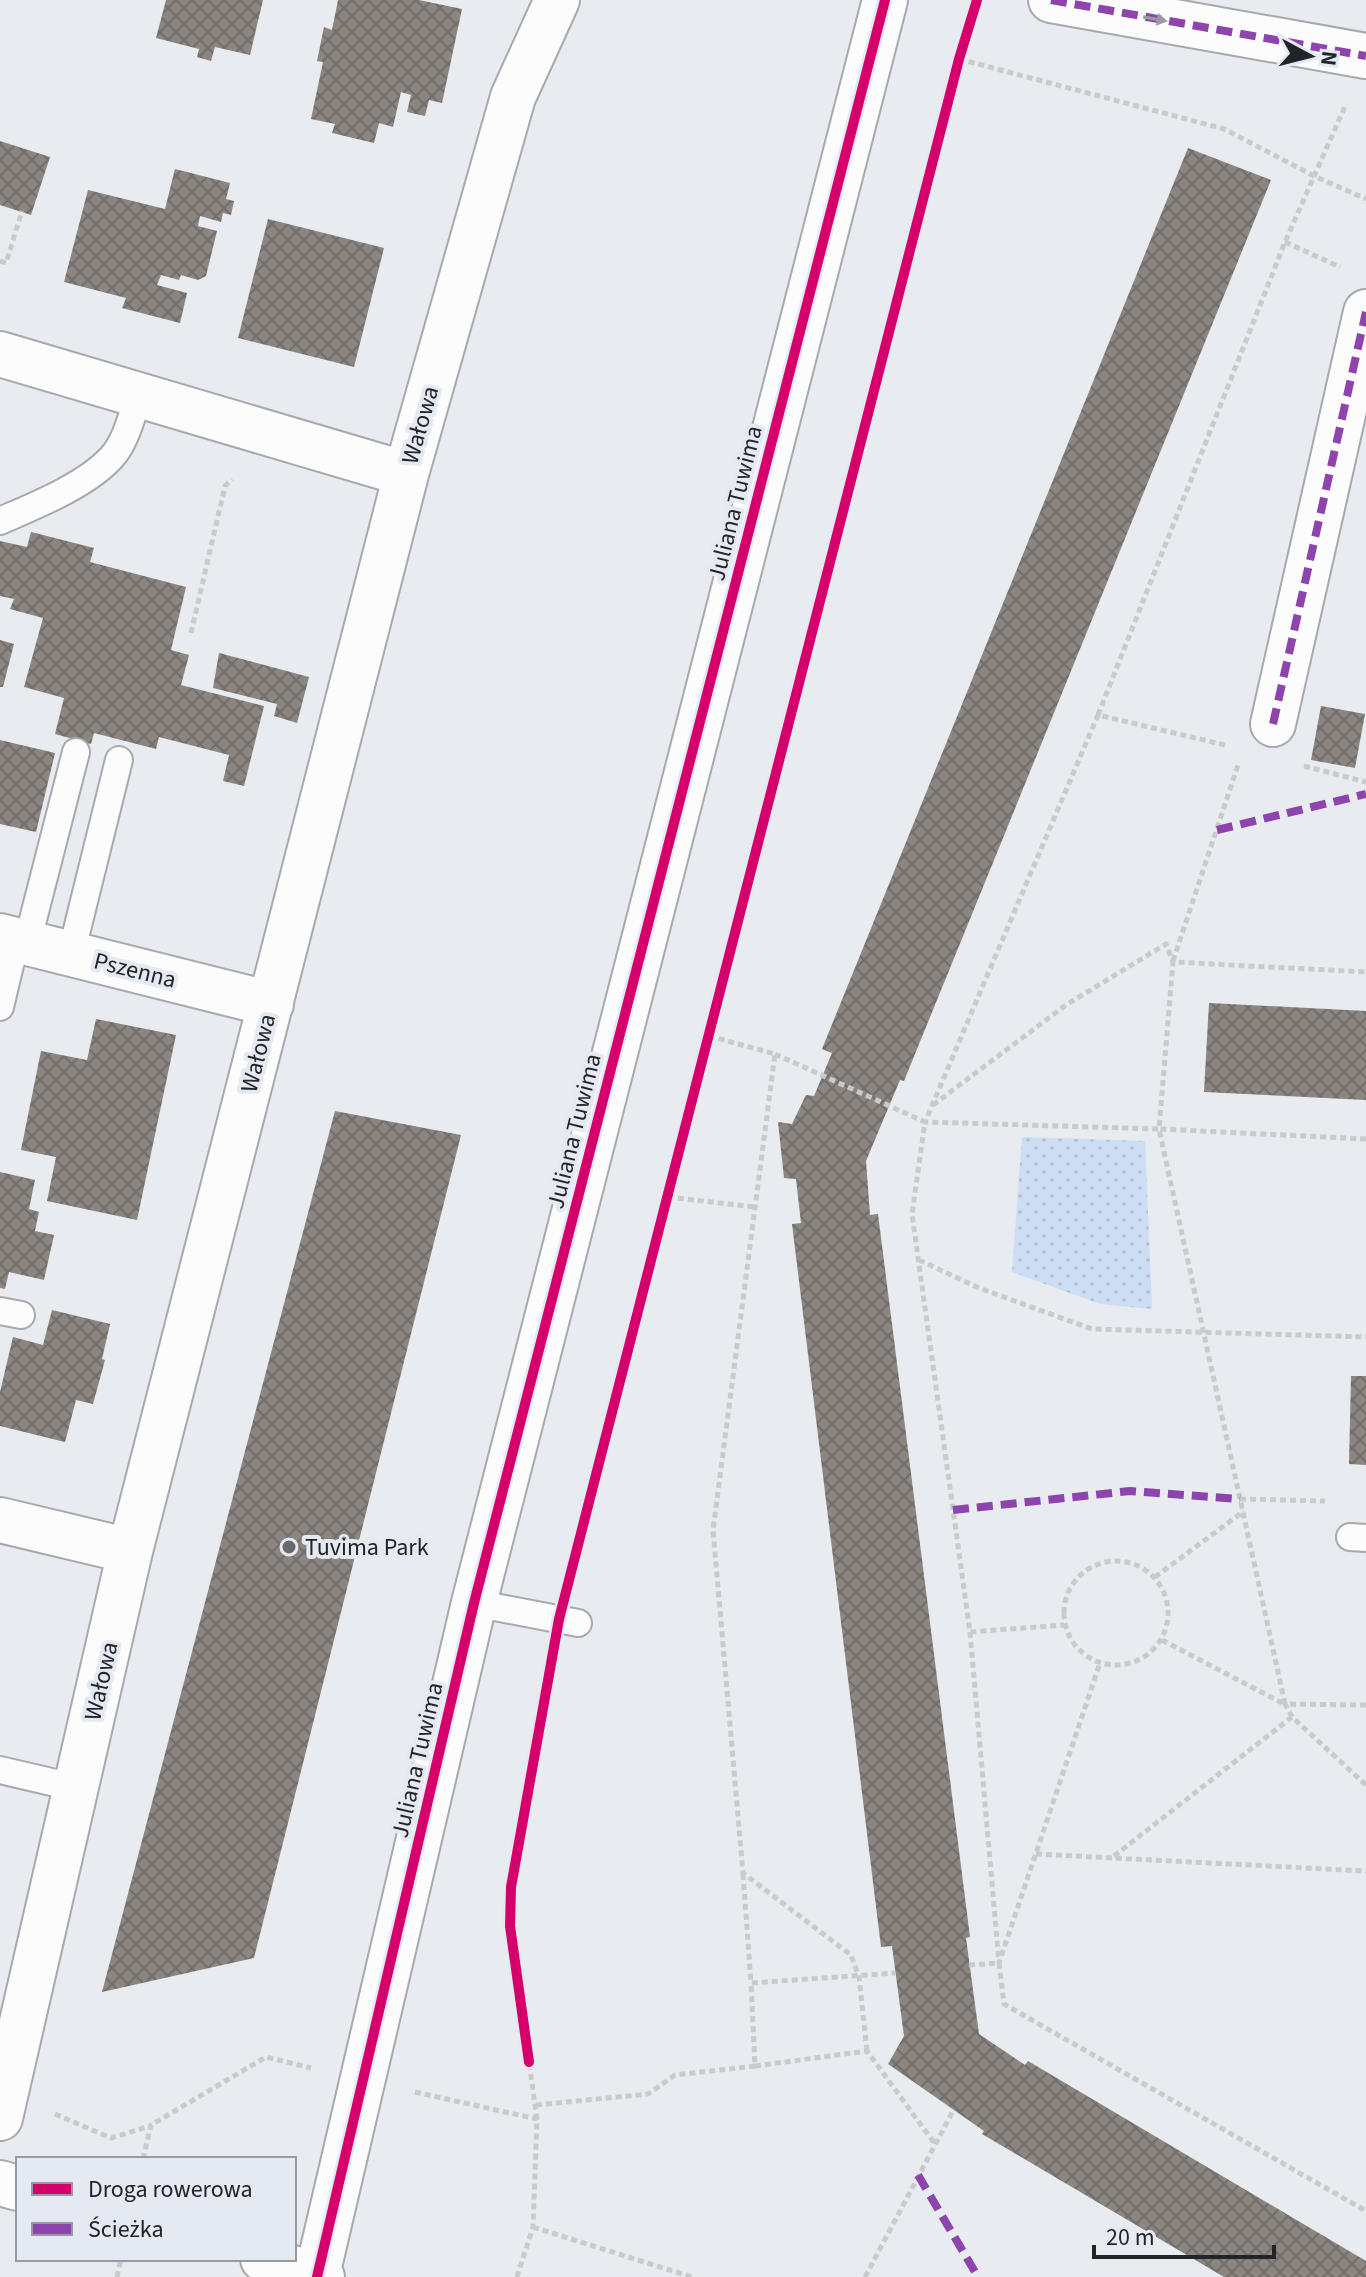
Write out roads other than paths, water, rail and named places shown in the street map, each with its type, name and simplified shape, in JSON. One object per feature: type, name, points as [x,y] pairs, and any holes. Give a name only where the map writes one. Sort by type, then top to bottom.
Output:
[{"type":"street","name":"Wałowa","points":[[0,2118],[130,1551],[406,474],[513,97],[557,0]]},
{"type":"street","name":"Juliana Tuwima","points":[[319,2276],[474,1603],[885,0]]},
{"type":"street","points":[[1051,0],[1366,56]]},
{"type":"street","points":[[1258,737],[1359,292]]},
{"type":"street","points":[[0,354],[406,474]]},
{"type":"street","name":"Pszenna","points":[[14,940],[271,1004]]},
{"type":"street","points":[[0,1520],[130,1551]]},
{"type":"street","points":[[270,2261],[319,2276]]},
{"type":"lane","points":[[0,521],[86,478],[112,457],[126,432],[139,395]]},
{"type":"lane","points":[[0,1007],[14,940],[76,752]]},
{"type":"lane","points":[[71,954],[119,760]]},
{"type":"lane","points":[[474,1603],[578,1623]]},
{"type":"lane","points":[[0,1770],[77,1788]]},
{"type":"place","name":"Tuvima Park","points":[[289,1547]]}]
